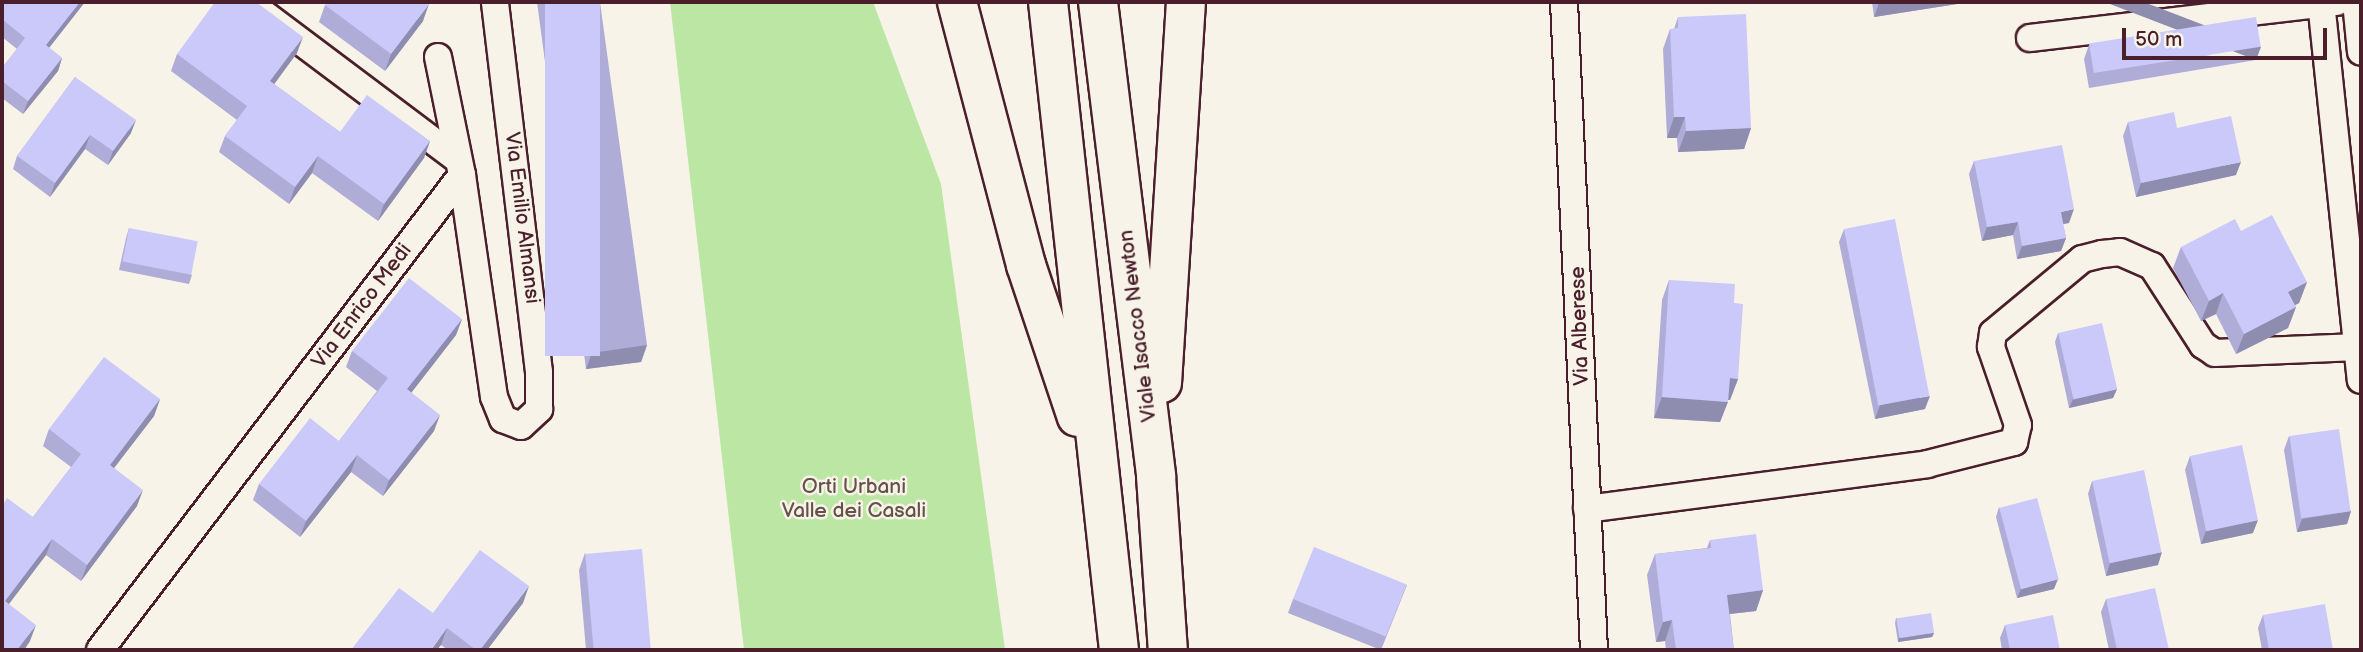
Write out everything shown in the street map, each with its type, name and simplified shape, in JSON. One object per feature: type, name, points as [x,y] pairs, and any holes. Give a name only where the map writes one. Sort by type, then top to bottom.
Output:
[{"type":"highway","points":[[957,2],[1026,265],[1101,489]]},
{"type":"highway","points":[[1048,2],[1119,650]]},
{"type":"highway","name":"Viale Isacco Newton","points":[[1098,2],[1156,476],[1168,650]]},
{"type":"highway","points":[[1156,476],[1186,2]]},
{"type":"street","points":[[248,2],[460,167]]},
{"type":"street","name":"Via Emilio Almansi","points":[[460,167],[494,397],[503,419],[521,426],[539,409],[539,372],[495,2]]},
{"type":"street","name":"Via Alberese","points":[[1564,2],[1594,650]]},
{"type":"street","points":[[1587,509],[1927,464],[2014,442],[2018,425],[1991,347],[1993,333],[2082,259],[2092,257],[2120,252],[2152,266],[2203,345],[2215,353],[2360,367],[2355,289],[2321,2]]},
{"type":"street","points":[[2030,38],[2338,2]]},
{"type":"street","points":[[2356,2],[2361,52]]},
{"type":"street","points":[[438,57],[460,167]]},
{"type":"street","name":"Via Enrico Medi","points":[[100,650],[460,167]]},
{"type":"green space","name":"Orti Urbani Valle dei Casali","points":[[670,2],[873,2],[941,184],[1005,650],[744,650]]},
{"type":"building","points":[[2,2],[80,2],[46,45],[62,58],[28,101],[2,81],[2,68],[25,38],[2,19]]},
{"type":"building","points":[[215,2],[256,2],[303,37],[270,81],[340,132],[367,95],[430,141],[384,204],[318,156],[295,187],[225,136],[247,106],[177,54]]},
{"type":"building","points":[[327,2],[429,4],[391,54],[325,5]]},
{"type":"building","points":[[545,2],[600,2],[600,356],[545,356]]},
{"type":"building","points":[[1746,14],[1751,128],[1686,131],[1685,117],[1674,117],[1670,29],[1678,28],[1678,17]]},
{"type":"building","points":[[2256,17],[2261,47],[2094,73],[2089,43]]},
{"type":"building","points":[[75,77],[136,120],[113,151],[90,135],[55,183],[17,156]]},
{"type":"building","points":[[2174,112],[2177,128],[2231,116],[2241,162],[2141,183],[2128,122]]},
{"type":"building","points":[[2062,145],[2074,209],[2061,212],[2066,238],[2022,246],[2018,222],[1987,227],[1974,161]]},
{"type":"building","points":[[2272,215],[2307,282],[2288,292],[2296,307],[2244,334],[2223,293],[2209,301],[2181,247],[2235,219],[2241,231]]},
{"type":"building","points":[[1895,219],[1929,396],[1878,406],[1844,229]]},
{"type":"building","points":[[129,228],[198,241],[191,275],[123,261]]},
{"type":"building","points":[[409,278],[462,319],[407,389],[440,415],[389,480],[357,455],[306,521],[259,484],[310,418],[339,441],[388,378],[352,351]]},
{"type":"building","points":[[1669,280],[1735,284],[1734,303],[1743,304],[1738,379],[1730,378],[1728,402],[1662,397]]},
{"type":"building","points":[[2102,323],[2117,389],[2073,399],[2058,333]]},
{"type":"building","points":[[104,357],[160,399],[110,465],[143,490],[87,565],[52,539],[5,601],[36,625],[17,650],[2,650],[2,506],[7,498],[33,517],[81,454],[49,429]]},
{"type":"building","points":[[2339,429],[2351,511],[2301,518],[2289,436]]},
{"type":"building","points":[[2242,445],[2258,520],[2206,531],[2190,456]]},
{"type":"building","points":[[2144,470],[2161,552],[2110,563],[2092,481]]},
{"type":"building","points":[[2037,498],[2059,579],[2021,589],[1999,508]]},
{"type":"building","points":[[1756,534],[1763,590],[1727,595],[1734,650],[1676,650],[1672,620],[1663,622],[1655,554],[1711,548],[1710,540]]},
{"type":"building","points":[[1314,547],[1407,584],[1386,636],[1293,599]]},
{"type":"building","points":[[642,549],[651,650],[594,650],[585,554]]},
{"type":"building","points":[[480,550],[529,586],[480,650],[476,650],[447,628],[431,650],[351,650],[399,588],[433,613]]},
{"type":"building","points":[[2155,588],[2169,650],[2117,650],[2106,599]]},
{"type":"building","points":[[2325,604],[2333,650],[2269,650],[2263,615]]},
{"type":"building","points":[[1931,613],[1934,633],[1900,638],[1896,618]]},
{"type":"building","points":[[2053,615],[2060,650],[2010,650],[2005,625]]}]
